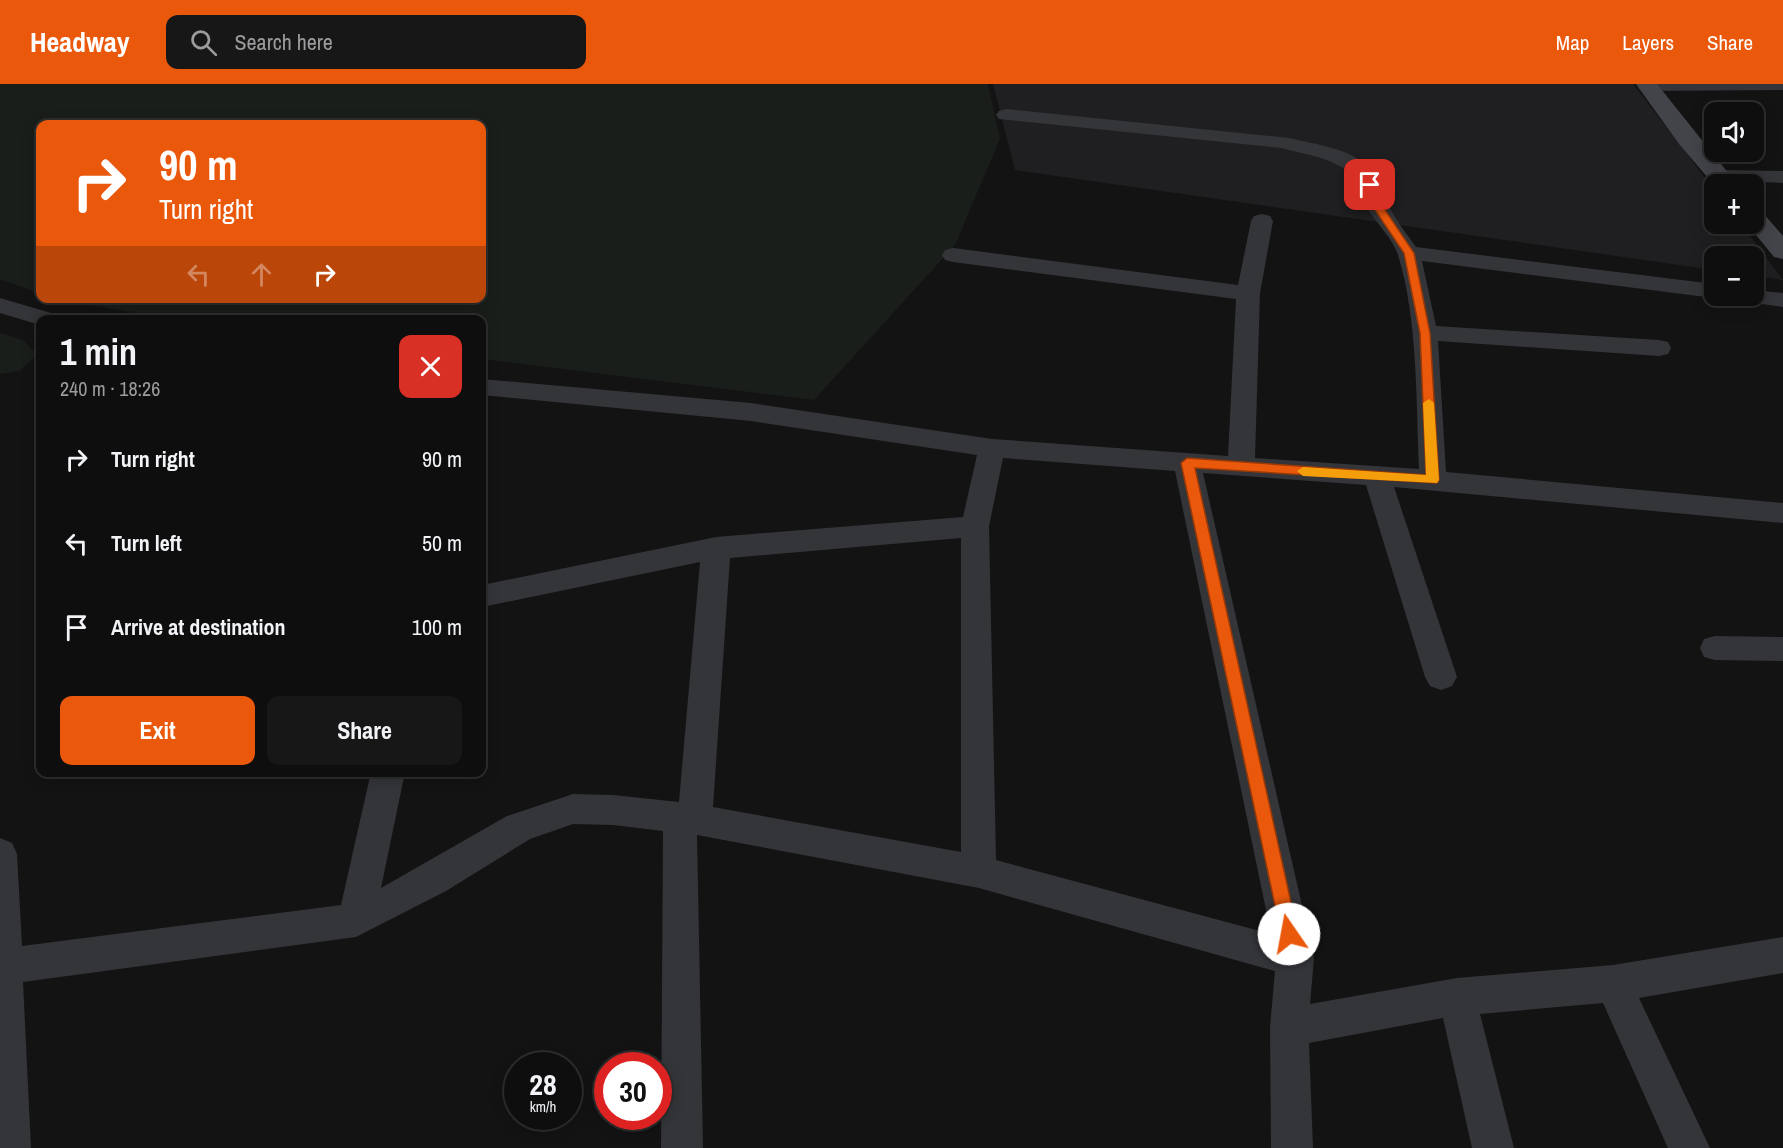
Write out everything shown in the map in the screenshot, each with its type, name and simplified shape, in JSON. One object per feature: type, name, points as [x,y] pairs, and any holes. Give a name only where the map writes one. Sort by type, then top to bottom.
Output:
[{"type":"street","points":[[1646,84],[1779,85]]},
{"type":"street","points":[[1646,84],[1687,139],[1718,174]]},
{"type":"street","points":[[1006,115],[1282,142],[1326,154],[1349,163],[1360,171],[1370,185],[1378,207],[1409,253],[1425,333],[1433,480]]},
{"type":"street","points":[[1764,178],[1783,177]]},
{"type":"street","points":[[1241,467],[1248,293],[1262,221]]},
{"type":"street","points":[[1764,227],[1779,242]]},
{"type":"street","points":[[1409,253],[1704,290]]},
{"type":"street","points":[[953,255],[1248,293]]},
{"type":"street","points":[[1764,298],[1783,300]]},
{"type":"street","points":[[0,305],[36,315]]},
{"type":"street","points":[[0,315],[36,317]]},
{"type":"street","points":[[1425,333],[1659,348]]},
{"type":"street","points":[[486,387],[751,412],[992,448],[1433,480],[1783,513]]},
{"type":"street","points":[[979,872],[975,526],[992,448]]},
{"type":"street","points":[[1187,463],[1295,958],[1289,1027],[1292,1148]]},
{"type":"street","points":[[1377,477],[1441,677]]},
{"type":"street","points":[[486,595],[716,548],[975,526]]},
{"type":"street","points":[[682,1148],[688,818],[716,548]]},
{"type":"street","points":[[1715,648],[1783,649]]},
{"type":"street","points":[[356,920],[387,777]]},
{"type":"street","points":[[3,967],[356,920],[433,879],[519,827],[573,808],[688,818],[979,872],[1295,958]]},
{"type":"street","points":[[0,854],[3,1018],[10,1148]]},
{"type":"street","points":[[1289,1027],[1457,997],[1613,984],[1783,955]]},
{"type":"street","points":[[1613,984],[1689,1148]]},
{"type":"street","points":[[1457,997],[1494,1148]]},
{"type":"shaded area","points":[[0,84],[988,84],[1000,139],[955,245],[814,400],[486,359],[486,315],[150,315],[77,303],[486,303],[486,120],[36,120],[36,292],[0,279]]},
{"type":"shaded area","points":[[993,84],[1633,84],[1704,176],[1704,234],[1748,234],[1758,246],[1704,246],[1704,269],[1015,170]]},
{"type":"shaded area","points":[[1764,255],[1783,280],[1764,277]]},
{"type":"shaded area","points":[[0,333],[23,340],[36,354],[19,371],[0,374]]},
{"type":"slow traffic","points":[[1303,471],[1433,480],[1429,403]]},
{"type":"route","points":[[1289,934],[1187,463],[1433,480],[1425,333],[1409,253],[1378,207],[1370,185]]}]
